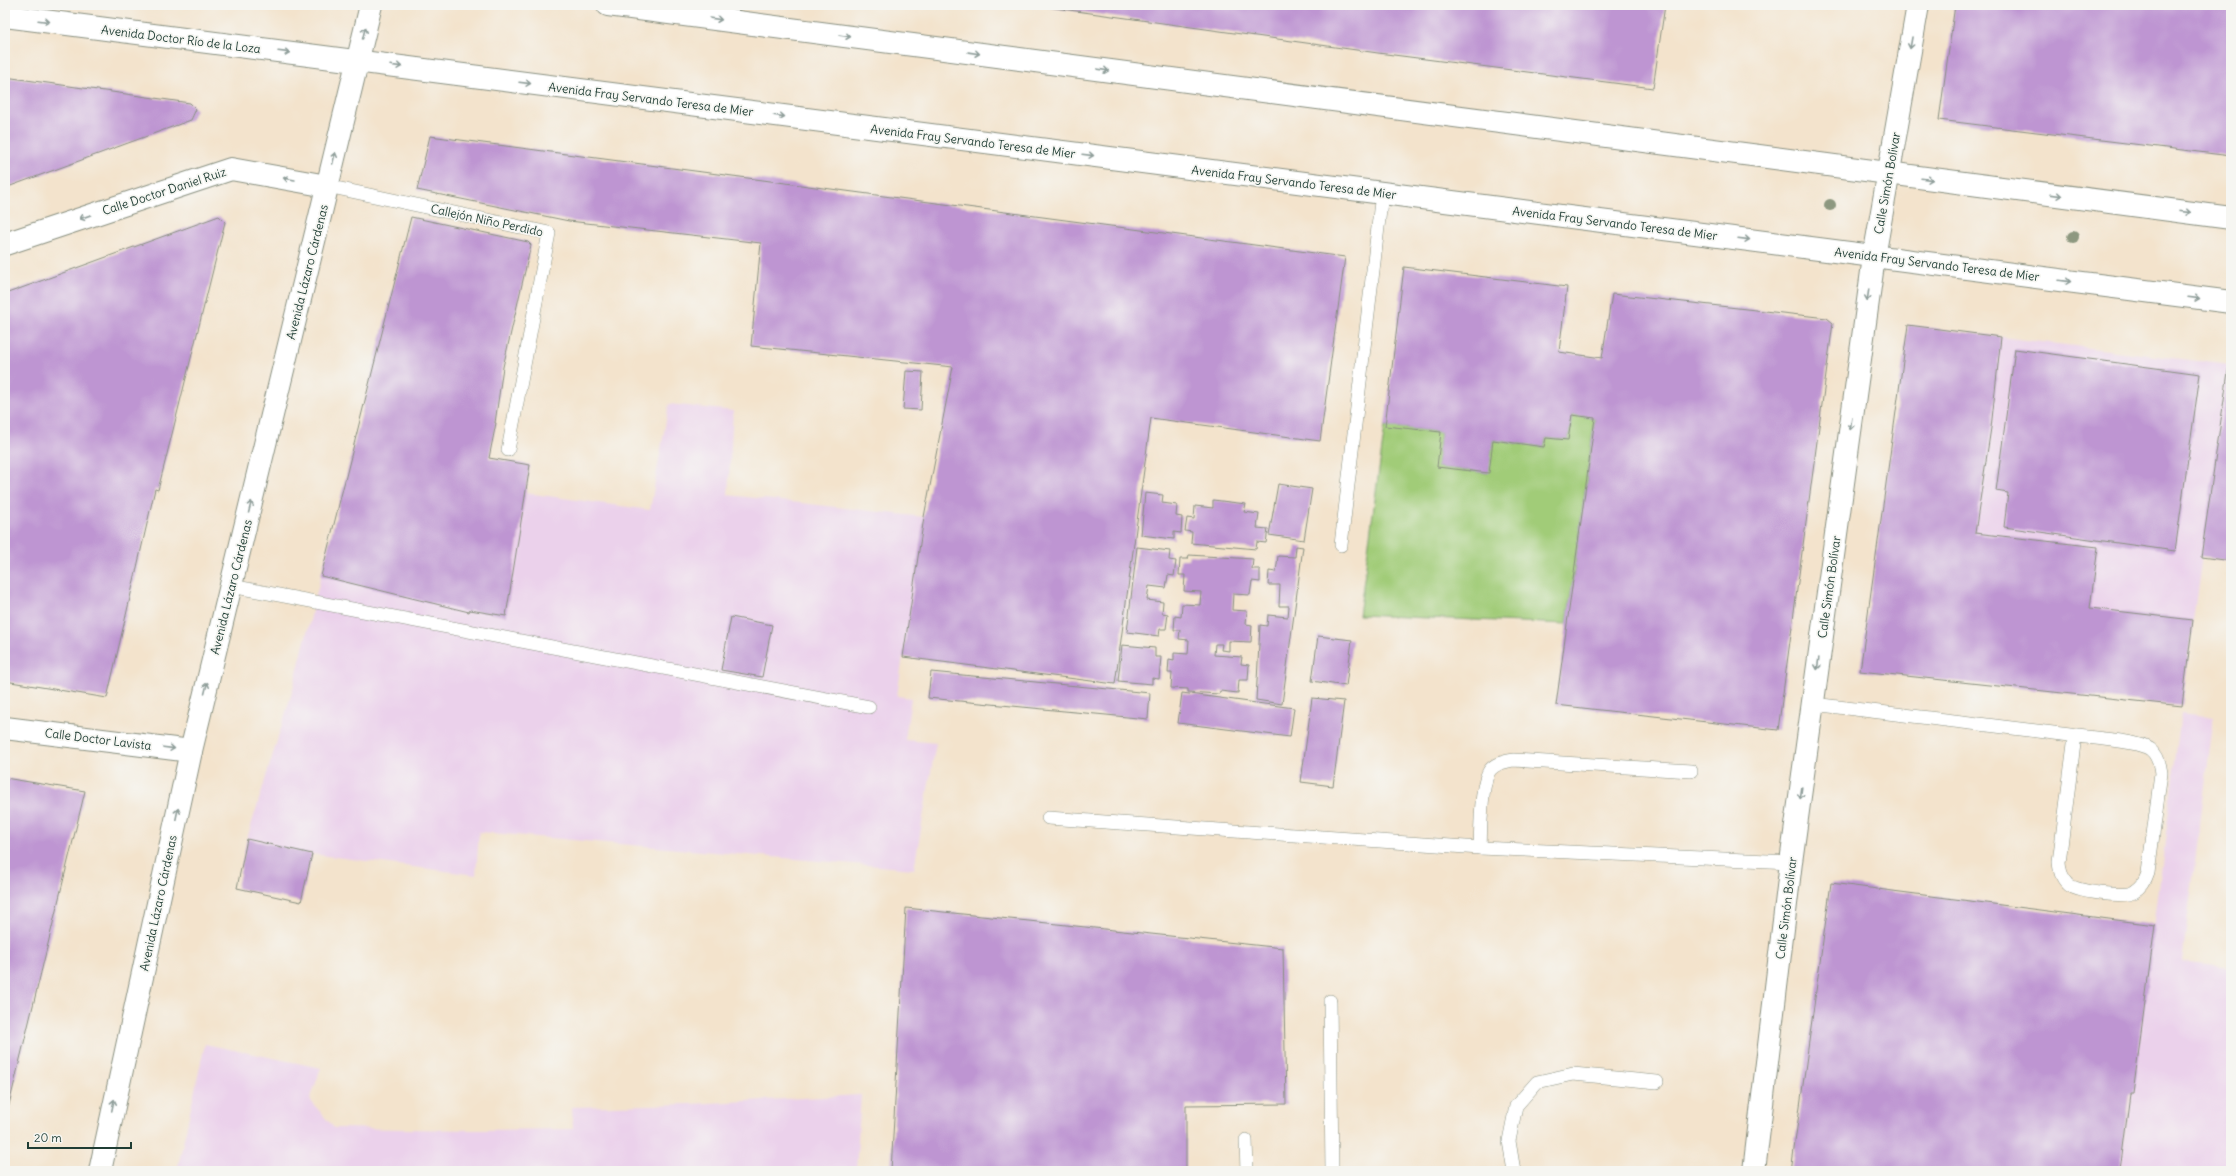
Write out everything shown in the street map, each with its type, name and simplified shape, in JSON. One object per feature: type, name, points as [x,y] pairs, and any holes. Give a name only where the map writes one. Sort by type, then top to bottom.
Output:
[{"type":"main road","name":"Avenida Lázaro Cárdenas","points":[[100,1171],[191,751],[371,5]]},
{"type":"main road","points":[[608,5],[2231,218]]},
{"type":"main road","name":"Calle Simón Bolívar","points":[[1754,1171],[1791,862],[1874,257],[1918,5]]},
{"type":"main road","name":"Avenida Doctor Río de la Loza","points":[[5,16],[357,61]]},
{"type":"main road","name":"Avenida Fray Servando Teresa de Mier","points":[[357,61],[2231,302]]},
{"type":"main road","name":"Calle Doctor Daniel Ruiz","points":[[5,244],[231,169],[327,186]]},
{"type":"main road","name":"Calle Doctor Lavista","points":[[5,728],[191,751]]},
{"type":"lane","name":"Callejón Niño Perdido","points":[[327,186],[549,233],[508,450]]},
{"type":"lane","points":[[1341,545],[1382,193]]},
{"type":"lane","points":[[231,586],[869,707]]},
{"type":"lane","points":[[1813,704],[2075,736],[2138,744],[2151,749],[2159,760],[2161,773],[2148,873],[2143,885],[2132,894],[2120,895],[2081,890],[2069,886],[2060,875],[2059,862],[2075,736]]},
{"type":"lane","points":[[1480,848],[1485,783],[1490,771],[1500,762],[1512,760],[1691,771]]},
{"type":"lane","points":[[1048,818],[1480,848],[1791,862]]},
{"type":"lane","points":[[1330,1001],[1332,1171]]},
{"type":"lane","points":[[1514,1171],[1509,1141],[1516,1106],[1537,1082],[1573,1074],[1657,1082]]},
{"type":"lane","points":[[1246,1140],[1247,1171]]},
{"type":"shaded area","points":[[2001,337],[2229,365],[2193,620],[2090,608],[2098,547],[1975,533],[1991,428]]},
{"type":"shaded area","points":[[669,404],[733,411],[728,495],[924,517],[897,696],[911,698],[905,740],[936,743],[914,869],[479,832],[476,875],[312,854],[247,839],[293,689],[321,576],[470,610],[506,616],[526,493],[650,510]]},
{"type":"shaded area","points":[[2181,713],[2214,717],[2182,961],[2231,967],[2231,1171],[2120,1171],[2141,1033]]},
{"type":"shaded area","points":[[205,1044],[321,1068],[310,1100],[334,1128],[476,1130],[573,1129],[572,1107],[691,1104],[861,1095],[856,1171],[177,1171]]},
{"type":"green space","points":[[1572,415],[1595,418],[1567,624],[1359,615],[1385,426],[1441,432],[1437,467],[1488,473],[1493,440],[1544,447],[1546,438],[1568,440]]},
{"type":"building","points":[[1033,5],[1665,5],[1653,88],[1378,53]]},
{"type":"building","points":[[1955,5],[2231,5],[2231,156],[1939,120]]},
{"type":"building","points":[[5,77],[190,103],[196,109],[191,120],[5,188]]},
{"type":"building","points":[[430,136],[1345,257],[1320,441],[1151,418],[1115,684],[903,657],[924,517],[953,367],[751,346],[761,243],[569,221],[417,190]]},
{"type":"building","points":[[219,216],[225,222],[158,490],[155,489],[107,698],[5,681],[5,294]]},
{"type":"building","points":[[411,217],[528,242],[531,245],[503,367],[496,423],[489,458],[530,465],[506,616],[470,610],[469,612],[321,576]]},
{"type":"building","points":[[1404,267],[1567,287],[1559,352],[1602,358],[1612,294],[1827,318],[1833,323],[1778,730],[1556,705],[1595,418],[1572,415],[1568,440],[1546,438],[1544,447],[1493,440],[1489,473],[1437,467],[1441,432],[1385,426]]},
{"type":"building","points":[[1908,325],[2001,337],[1991,428],[1975,533],[2098,547],[2090,608],[2193,620],[2182,706],[1860,671]]},
{"type":"building","points":[[2015,349],[2200,374],[2175,551],[2004,527],[2008,493],[1996,491]]},
{"type":"building","points":[[2229,365],[2231,365],[2231,561],[2201,557]]},
{"type":"building","points":[[906,371],[923,372],[921,410],[903,409]]},
{"type":"building","points":[[1278,484],[1312,489],[1304,540],[1269,535]]},
{"type":"building","points":[[1145,493],[1163,495],[1162,503],[1177,505],[1176,516],[1182,517],[1181,533],[1174,532],[1174,539],[1141,535]]},
{"type":"building","points":[[1213,500],[1246,504],[1244,512],[1259,514],[1257,528],[1268,529],[1266,543],[1257,542],[1256,549],[1191,543],[1192,532],[1185,531],[1187,518],[1194,519],[1195,506],[1213,508]]},
{"type":"building","points":[[1296,546],[1303,547],[1282,704],[1256,700],[1260,625],[1267,626],[1268,615],[1288,617],[1289,606],[1279,606],[1280,585],[1268,585],[1269,571],[1276,572],[1278,556],[1295,557]]},
{"type":"building","points":[[1137,547],[1170,551],[1169,560],[1176,561],[1174,576],[1168,575],[1166,588],[1149,586],[1147,600],[1163,602],[1162,613],[1168,614],[1166,629],[1160,629],[1159,636],[1127,632]]},
{"type":"building","points":[[1189,555],[1253,559],[1252,569],[1260,569],[1260,582],[1252,581],[1250,595],[1233,594],[1232,610],[1247,611],[1246,624],[1252,625],[1251,642],[1229,641],[1229,651],[1221,650],[1222,644],[1215,644],[1214,655],[1242,657],[1241,664],[1249,665],[1248,680],[1239,680],[1238,693],[1220,691],[1219,694],[1188,692],[1188,689],[1171,688],[1172,673],[1168,673],[1169,659],[1174,660],[1174,653],[1188,654],[1189,640],[1179,639],[1180,630],[1174,630],[1175,616],[1181,617],[1182,604],[1200,605],[1201,592],[1184,591],[1185,575],[1179,575],[1180,559],[1188,559]]},
{"type":"building","points":[[731,617],[772,625],[762,677],[721,670]]},
{"type":"building","points":[[1318,636],[1352,640],[1346,686],[1312,681]]},
{"type":"building","points":[[1122,645],[1155,648],[1155,657],[1161,657],[1159,679],[1152,678],[1152,684],[1118,681]]},
{"type":"building","points":[[931,672],[1150,693],[1148,719],[928,698]]},
{"type":"building","points":[[1182,693],[1294,708],[1290,737],[1178,723]]},
{"type":"building","points":[[1312,698],[1344,701],[1333,786],[1301,782]]},
{"type":"building","points":[[5,778],[85,791],[6,1117],[5,1117]]},
{"type":"building","points":[[247,839],[312,854],[301,902],[237,888]]},
{"type":"building","points":[[1831,883],[2155,925],[2133,1094],[2130,1094],[2120,1171],[1791,1171]]},
{"type":"building","points":[[906,908],[1283,948],[1286,1104],[1186,1105],[1186,1171],[891,1171]]}]
